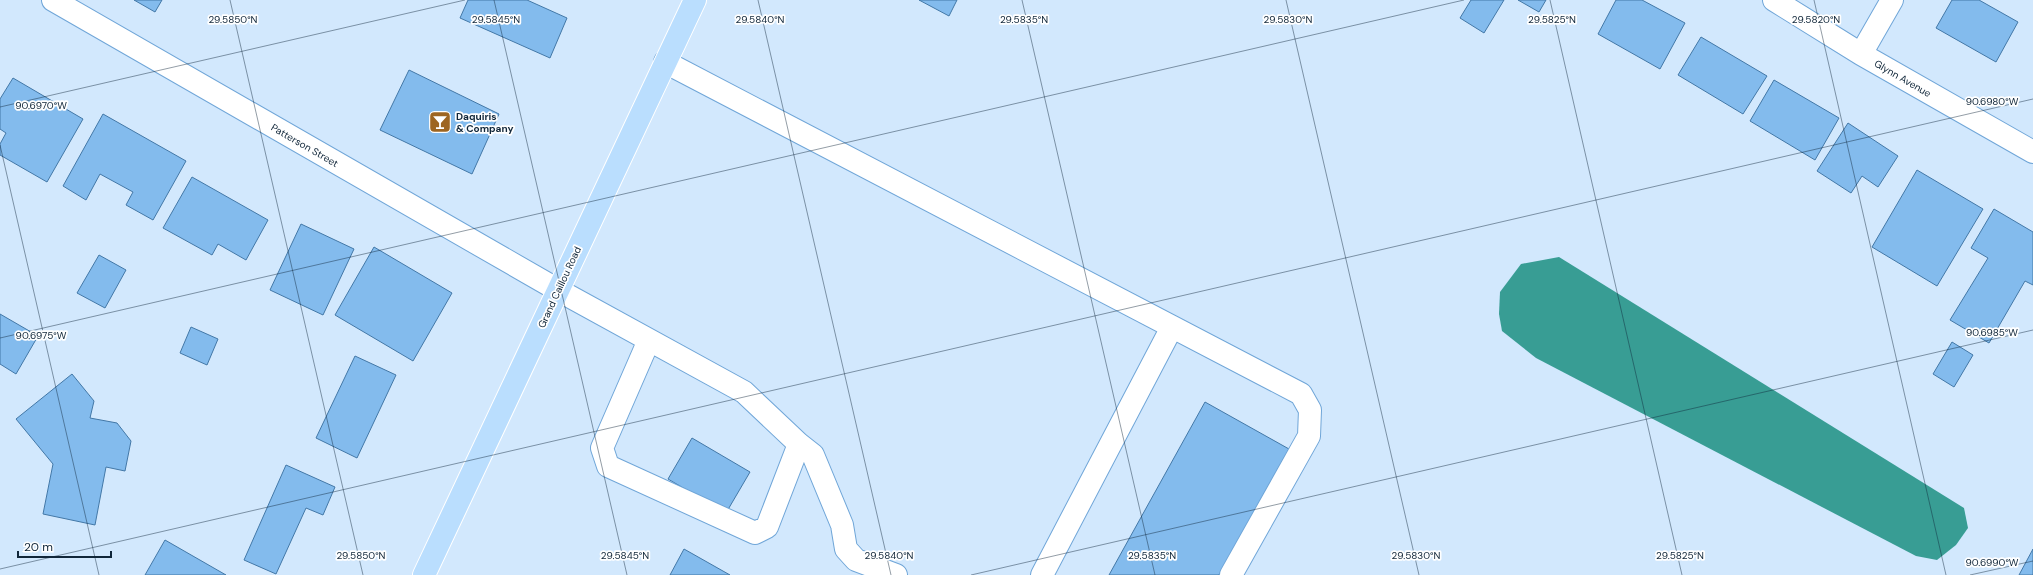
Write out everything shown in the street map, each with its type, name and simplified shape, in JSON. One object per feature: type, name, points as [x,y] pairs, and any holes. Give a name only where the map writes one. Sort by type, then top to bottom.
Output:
[{"type":"main road","name":"Grand Caillou Road","points":[[424,575],[695,0]]},
{"type":"street","name":"Patterson Street","points":[[53,0],[558,290],[744,392],[799,444],[813,455],[842,525],[846,548],[853,568]]},
{"type":"street","name":"Glynn Avenue","points":[[1774,0],[1861,54],[2033,152]]},
{"type":"street","points":[[1861,54],[1892,0]]},
{"type":"street","points":[[665,62],[1301,394],[1310,410],[1309,436],[1231,575]]},
{"type":"street","points":[[1042,575],[1172,327]]},
{"type":"street","points":[[649,340],[602,448],[608,466],[755,533],[767,527],[799,444]]},
{"type":"street","points":[[853,568],[896,575]]},
{"type":"shaded area","points":[[1559,257],[1964,508],[1968,528],[1956,545],[1937,560],[1916,556],[1536,358],[1502,331],[1499,314],[1500,292],[1521,264]]},
{"type":"building","points":[[134,0],[162,0],[155,12]]},
{"type":"building","points":[[468,0],[527,0],[567,18],[550,58],[460,18]]},
{"type":"building","points":[[919,0],[957,0],[949,16]]},
{"type":"building","points":[[1471,0],[1504,0],[1484,33],[1460,18]]},
{"type":"building","points":[[1518,0],[1546,0],[1539,12]]},
{"type":"building","points":[[1616,0],[1642,0],[1685,23],[1660,69],[1598,34]]},
{"type":"building","points":[[1952,0],[1979,0],[2018,22],[1996,62],[1936,28]]},
{"type":"building","points":[[1701,37],[1767,76],[1743,114],[1678,75]]},
{"type":"building","name":"Daquiris & Company","points":[[409,70],[499,114],[472,174],[380,130]]},
{"type":"building","points":[[13,78],[83,119],[47,182],[0,155],[0,144],[6,133],[0,129],[0,99]]},
{"type":"building","points":[[1774,80],[1839,118],[1815,160],[1750,121]]},
{"type":"building","points":[[103,114],[186,161],[153,220],[126,205],[133,192],[100,174],[86,200],[63,186]]},
{"type":"building","points":[[1848,123],[1898,156],[1878,187],[1862,176],[1851,193],[1817,171]]},
{"type":"building","points":[[1917,170],[1983,209],[1937,286],[1872,247]]},
{"type":"building","points":[[192,177],[268,220],[246,260],[218,244],[212,255],[163,228]]},
{"type":"building","points":[[1994,209],[2033,232],[2033,285],[2025,281],[1989,343],[1950,320],[1988,258],[1971,248]]},
{"type":"building","points":[[301,224],[354,249],[323,315],[270,290]]},
{"type":"building","points":[[374,247],[452,293],[413,361],[335,315]]},
{"type":"building","points":[[99,255],[126,270],[105,308],[77,293]]},
{"type":"building","points":[[0,314],[38,336],[16,374],[0,364]]},
{"type":"building","points":[[191,327],[218,339],[207,365],[180,353]]},
{"type":"building","points":[[1952,342],[1973,355],[1954,387],[1933,374]]},
{"type":"building","points":[[355,356],[396,375],[357,458],[316,438]]},
{"type":"building","points":[[72,374],[94,401],[90,418],[117,423],[131,441],[125,471],[106,467],[95,525],[43,514],[53,464],[16,419]]},
{"type":"building","points":[[1205,402],[1289,449],[1219,575],[1109,575]]},
{"type":"building","points":[[692,438],[750,472],[726,513],[668,479]]},
{"type":"building","points":[[286,465],[335,487],[323,515],[306,508],[276,574],[244,560]]},
{"type":"building","points":[[165,540],[226,575],[145,575]]},
{"type":"building","points":[[684,549],[730,575],[670,575]]},
{"type":"building","points":[[2033,549],[2033,575],[2019,575]]},
{"type":"place","name":"Daquiris & Company","points":[[440,122]]}]
